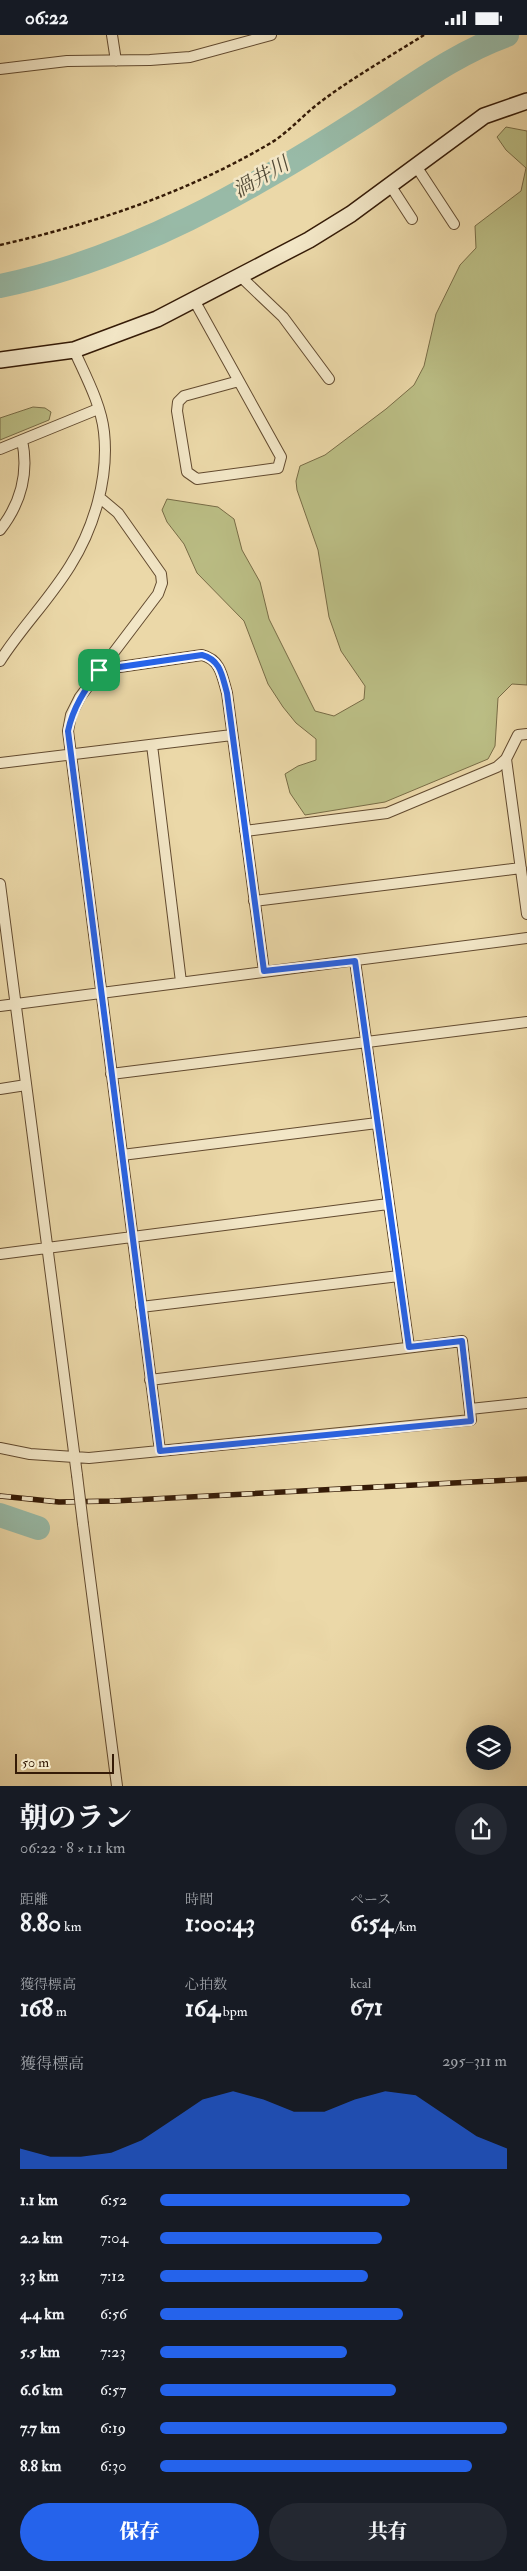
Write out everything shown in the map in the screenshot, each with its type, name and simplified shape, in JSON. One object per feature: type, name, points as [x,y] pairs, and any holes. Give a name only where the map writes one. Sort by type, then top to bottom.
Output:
[{"type":"street","points":[[112,35],[116,61]]},
{"type":"street","points":[[0,69],[67,61],[116,61],[190,57],[238,40],[271,35]]},
{"type":"street","points":[[0,360],[74,350],[157,319],[308,240],[390,185],[484,116],[527,101]]},
{"type":"street","points":[[416,166],[454,224]]},
{"type":"street","points":[[390,185],[412,219]]},
{"type":"street","points":[[240,276],[283,317],[329,379]]},
{"type":"street","points":[[194,300],[282,457],[278,468],[197,479],[187,473],[176,411],[178,402],[184,396],[239,381]]},
{"type":"street","points":[[1,658],[70,566],[92,521],[99,497],[104,456],[104,431],[98,409],[74,350]]},
{"type":"street","points":[[0,449],[98,409]]},
{"type":"street","points":[[0,530],[8,520],[23,484],[26,467],[22,440]]},
{"type":"street","points":[[99,497],[118,513],[161,574],[162,583],[158,594],[80,697],[71,715],[68,731],[160,1451]]},
{"type":"street","points":[[99,670],[202,655],[212,658],[219,664],[227,693],[264,971]]},
{"type":"street","points":[[245,831],[387,813],[481,775],[506,759],[518,735],[527,734]]},
{"type":"street","points":[[0,763],[232,735]]},
{"type":"street","points":[[152,745],[181,982]]},
{"type":"street","points":[[506,759],[527,914]]},
{"type":"street","points":[[254,901],[521,868]]},
{"type":"street","points":[[0,884],[117,1786]]},
{"type":"street","points":[[0,1006],[527,939]]},
{"type":"street","points":[[355,961],[409,1347]]},
{"type":"street","points":[[111,1074],[527,1022]]},
{"type":"street","points":[[0,1089],[26,1085]]},
{"type":"street","points":[[122,1155],[377,1123]]},
{"type":"street","points":[[0,1254],[388,1204]]},
{"type":"street","points":[[141,1307],[399,1276]]},
{"type":"street","points":[[0,1448],[75,1458],[471,1421],[462,1341],[150,1380]]},
{"type":"street","points":[[470,1409],[527,1403]]},
{"type":"path","points":[[0,245],[64,230],[119,212],[201,179],[270,144],[319,103],[424,35]]},
{"type":"green space","points":[[506,127],[527,131],[527,685],[512,684],[498,698],[495,746],[488,759],[385,802],[305,815],[290,793],[285,774],[298,766],[316,760],[316,739],[296,723],[283,707],[268,684],[244,621],[197,573],[184,544],[167,522],[162,510],[167,499],[218,507],[234,519],[242,550],[260,582],[269,619],[315,711],[334,716],[364,699],[365,686],[341,651],[329,617],[318,550],[297,490],[296,481],[300,466],[325,455],[386,409],[414,385],[424,366],[436,314],[460,265],[476,248],[475,226],[521,191],[526,168],[506,150],[497,137]]},
{"type":"green space","points":[[33,407],[45,408],[51,412],[49,420],[0,440],[0,418]]},
{"type":"waterway","name":"渦井川","points":[[0,286],[49,274],[96,258],[143,240],[189,219],[321,145],[451,62],[507,35]]},
{"type":"waterway","points":[[0,1515],[38,1528]]},
{"type":"railway","points":[[0,1496],[59,1502],[114,1501],[527,1479]]},
{"type":"route","points":[[202,655],[212,658],[219,664],[227,693],[264,971],[355,961],[409,1347],[462,1341],[471,1421],[160,1451],[69,745],[68,731],[71,715],[80,697],[99,670],[202,655]]}]
